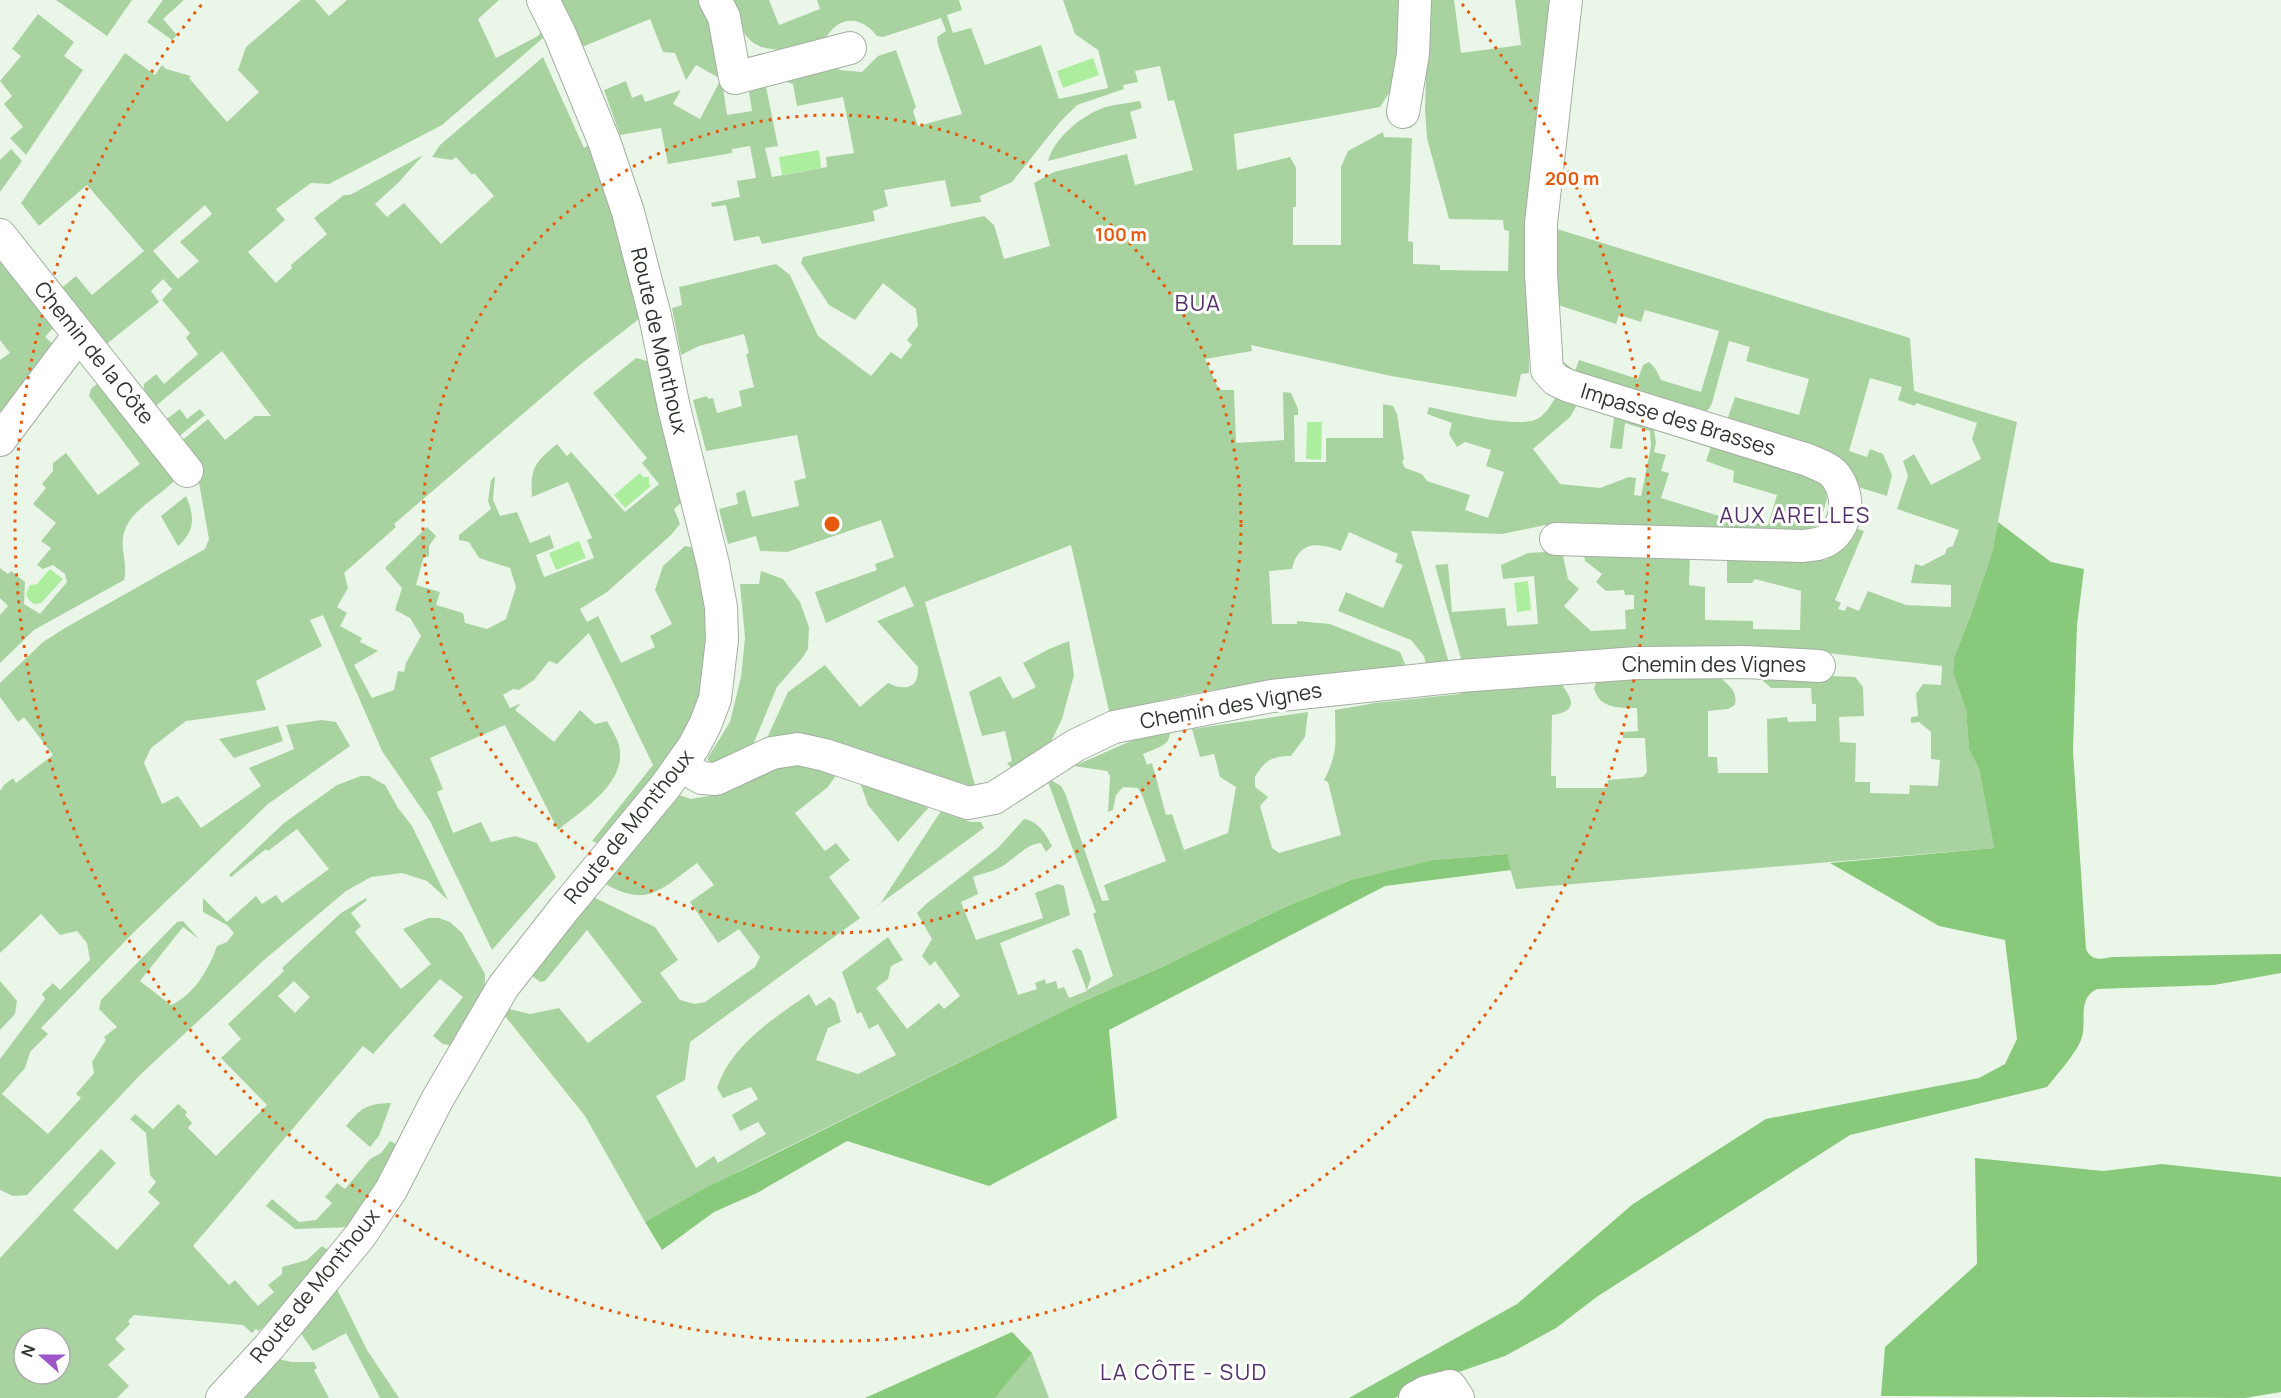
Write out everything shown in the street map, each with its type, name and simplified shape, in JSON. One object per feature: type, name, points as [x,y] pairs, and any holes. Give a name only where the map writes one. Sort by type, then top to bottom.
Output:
[{"type":"street","name":"Route de Monthoux","points":[[222,1398],[269,1347],[360,1236],[391,1190],[437,1100],[503,987],[665,787],[705,725],[715,699],[722,639],[721,607],[713,564],[674,408],[656,316],[628,212],[604,141],[560,34],[543,0]]},
{"type":"street","points":[[715,0],[724,16],[735,78],[850,48]]},
{"type":"street","points":[[1403,112],[1413,54],[1415,0]]},
{"type":"street","name":"Impasse des Brasses","points":[[1556,539],[1802,546],[1817,544],[1829,539],[1839,528],[1845,514],[1846,496],[1842,484],[1831,471],[1808,460],[1569,386],[1556,380],[1547,370],[1542,316],[1541,223],[1566,0]]},
{"type":"street","name":"Chemin de la Côte","points":[[0,235],[187,471]]},
{"type":"street","points":[[0,440],[79,335]]},
{"type":"street","name":"Chemin des Vignes","points":[[681,765],[702,778],[716,779],[772,753],[798,749],[825,754],[968,803],[994,798],[1076,746],[1114,727],[1272,696],[1463,675],[1637,663],[1745,662],[1819,666]]},
{"type":"street","points":[[1415,1398],[1426,1392],[1450,1386],[1458,1398]]},
{"type":"shaded area","points":[[56,0],[132,0],[107,36]]},
{"type":"shaded area","points":[[163,0],[184,0],[163,19],[177,35],[172,40],[147,22]]},
{"type":"shaded area","points":[[301,0],[315,0],[329,16],[347,0],[499,0],[478,19],[496,58],[538,36],[541,32],[543,38],[442,125],[329,184],[311,183],[276,209],[285,220],[248,252],[276,283],[292,268],[291,265],[327,234],[314,218],[344,195],[350,195],[423,155],[375,204],[387,217],[404,203],[441,244],[494,196],[456,157],[452,160],[432,157],[440,145],[543,57],[584,148],[592,143],[644,315],[581,364],[394,524],[396,527],[344,573],[348,588],[337,607],[347,613],[340,626],[362,638],[360,642],[378,651],[354,665],[372,698],[394,690],[398,671],[404,672],[406,663],[421,636],[410,618],[395,610],[402,588],[385,568],[427,527],[436,536],[429,546],[429,557],[424,556],[416,585],[440,592],[436,605],[463,613],[465,623],[487,629],[506,619],[516,587],[510,568],[479,558],[469,542],[459,540],[459,535],[491,509],[488,501],[491,480],[495,476],[493,500],[500,516],[517,512],[530,543],[550,535],[554,548],[536,555],[544,577],[594,558],[587,540],[592,538],[568,482],[532,497],[533,472],[539,461],[557,444],[567,456],[571,452],[625,512],[659,484],[642,463],[647,458],[593,393],[636,358],[647,361],[682,502],[674,509],[680,524],[671,535],[607,592],[580,609],[587,622],[598,616],[621,663],[655,647],[650,636],[672,624],[655,590],[663,566],[685,546],[696,548],[707,601],[708,648],[704,688],[686,734],[601,844],[592,841],[653,765],[589,633],[557,664],[549,661],[534,680],[519,690],[513,689],[503,695],[510,708],[521,703],[515,710],[554,742],[580,710],[595,724],[607,721],[618,742],[620,756],[618,769],[611,781],[602,793],[558,830],[505,725],[430,758],[443,789],[437,792],[453,833],[481,822],[491,842],[515,836],[537,843],[556,877],[492,950],[430,821],[382,751],[323,615],[310,620],[322,646],[256,681],[266,710],[186,721],[151,748],[144,763],[162,804],[178,796],[201,828],[261,786],[249,768],[294,749],[286,725],[322,720],[336,722],[350,746],[268,804],[134,932],[41,1028],[48,1034],[30,1052],[25,1068],[2,1094],[48,1134],[81,1098],[76,1094],[94,1073],[92,1062],[106,1040],[104,1037],[117,1027],[99,1009],[101,1000],[177,922],[183,921],[199,939],[183,927],[140,981],[171,1005],[194,988],[210,964],[217,946],[227,942],[234,933],[227,925],[203,912],[203,898],[227,922],[256,896],[262,904],[276,895],[282,903],[329,869],[297,829],[268,851],[266,849],[231,877],[229,875],[284,823],[337,785],[361,776],[369,776],[385,785],[412,826],[448,900],[427,881],[402,873],[371,877],[346,891],[264,960],[141,1074],[27,1195],[13,1196],[0,1190],[0,1059],[45,999],[42,994],[53,983],[60,990],[90,960],[87,943],[77,931],[60,935],[41,914],[0,953],[0,791],[13,778],[16,783],[53,755],[24,717],[18,722],[0,697],[0,683],[43,642],[205,549],[209,539],[198,477],[180,442],[208,419],[225,440],[255,416],[271,416],[222,351],[152,409],[143,397],[144,384],[156,374],[164,384],[198,354],[186,338],[190,333],[162,300],[172,289],[163,279],[151,291],[159,302],[104,346],[59,290],[76,276],[92,295],[144,251],[87,185],[39,226],[21,203],[125,53],[155,75],[162,65],[166,69],[191,76],[189,78],[227,122],[259,92],[238,70],[246,47]],"holes":[[[205,205],[212,214],[180,242],[199,261],[178,279],[153,251]]]},
{"type":"shaded area","points":[[560,0],[701,0],[714,25],[727,115],[752,111],[749,92],[754,85],[765,82],[778,146],[765,148],[772,177],[827,167],[826,157],[854,153],[843,97],[797,106],[793,84],[780,80],[831,66],[840,70],[862,72],[878,56],[896,50],[916,107],[913,111],[918,126],[962,114],[938,45],[937,37],[946,31],[941,18],[883,37],[877,36],[863,24],[849,21],[835,27],[824,41],[790,48],[768,49],[750,40],[740,27],[728,0],[769,0],[779,25],[820,9],[817,0],[959,0],[962,10],[947,15],[953,33],[971,28],[985,65],[1041,45],[1059,99],[1108,88],[1098,50],[1075,34],[1063,0],[1406,0],[1400,76],[1380,107],[1234,134],[1237,170],[1290,157],[1296,168],[1293,245],[1341,245],[1341,167],[1348,151],[1383,132],[1384,137],[1412,138],[1408,241],[1413,242],[1413,264],[1440,265],[1440,270],[1508,271],[1509,231],[1504,230],[1503,220],[1449,219],[1427,138],[1425,110],[1428,0],[1454,0],[1461,53],[1521,45],[1515,0],[1551,0],[1538,95],[1532,175],[1529,373],[1521,374],[1516,397],[1391,376],[1251,345],[1252,351],[1205,359],[1219,390],[1234,390],[1236,443],[1284,440],[1283,392],[1291,393],[1298,409],[1298,415],[1294,415],[1295,462],[1326,462],[1326,438],[1383,438],[1383,404],[1393,406],[1397,414],[1404,459],[1402,462],[1405,468],[1422,474],[1427,481],[1470,495],[1465,510],[1488,518],[1504,472],[1486,466],[1491,450],[1465,442],[1457,447],[1449,434],[1452,423],[1427,414],[1429,407],[1484,419],[1528,422],[1543,415],[1555,398],[1576,407],[1570,417],[1533,449],[1560,484],[1600,488],[1629,477],[1636,478],[1634,495],[1641,496],[1651,446],[1650,431],[1625,423],[1622,449],[1610,448],[1614,418],[1620,415],[1653,425],[1656,442],[1654,452],[1666,455],[1661,471],[1669,473],[1661,498],[1729,519],[1768,525],[1777,495],[1733,482],[1734,471],[1706,461],[1712,443],[1810,473],[1825,486],[1827,498],[1821,521],[1812,531],[1638,529],[1555,523],[1502,534],[1411,531],[1449,663],[1427,669],[1424,656],[1411,640],[1338,611],[1346,592],[1383,608],[1403,565],[1395,562],[1398,554],[1349,532],[1341,551],[1324,546],[1310,546],[1299,553],[1292,569],[1269,571],[1272,624],[1297,624],[1297,621],[1330,624],[1400,652],[1407,669],[1220,689],[1146,704],[1110,715],[1071,545],[925,602],[976,789],[770,744],[767,738],[788,692],[825,665],[860,707],[888,683],[900,687],[913,684],[918,674],[918,667],[877,621],[914,606],[905,586],[826,623],[815,592],[877,570],[875,564],[894,557],[881,520],[787,552],[760,551],[756,536],[728,544],[719,509],[738,504],[736,493],[745,490],[752,517],[799,506],[794,481],[806,478],[797,435],[706,451],[693,400],[707,396],[708,399],[713,398],[717,413],[742,406],[739,391],[754,387],[746,354],[749,353],[744,334],[699,346],[681,355],[672,308],[682,305],[679,287],[776,264],[790,275],[818,336],[871,376],[891,352],[901,359],[912,345],[907,340],[918,326],[916,309],[883,283],[855,320],[829,305],[801,263],[803,257],[984,216],[994,225],[1004,259],[1050,246],[1034,183],[1054,172],[1127,154],[1135,185],[1193,170],[1174,100],[1168,101],[1160,66],[1135,71],[1138,82],[1123,85],[1124,89],[1077,105],[1060,122],[1012,182],[980,196],[981,202],[951,207],[945,180],[884,190],[888,206],[873,211],[875,221],[762,244],[759,236],[734,241],[726,205],[712,207],[711,203],[740,197],[737,181],[756,178],[750,146],[732,149],[732,153],[668,164],[661,128],[620,135],[604,90],[626,81],[632,98],[642,94],[645,102],[681,90],[673,104],[700,119],[721,79],[696,65],[686,80],[675,53],[663,52],[650,19],[582,47]]},
{"type":"shaded area","points":[[38,14],[74,42],[64,56],[83,70],[26,155],[10,138],[23,127],[4,104],[12,96],[0,81],[21,56],[12,49]]},
{"type":"shaded area","points":[[1093,58],[1099,75],[1063,88],[1057,71]]},
{"type":"shaded area","points":[[1140,101],[1142,108],[1130,112],[1137,138],[1048,161],[1056,144],[1088,115],[1106,107]]},
{"type":"shaded area","points":[[11,149],[22,161],[0,192],[0,160]]},
{"type":"shaded area","points":[[819,150],[821,168],[782,175],[779,157]]},
{"type":"shaded area","points":[[1554,228],[1910,338],[1914,391],[2017,422],[1992,553],[1954,658],[1953,673],[1966,710],[1969,748],[1979,769],[1994,848],[1516,889],[1506,854],[1432,860],[1351,880],[1285,907],[1162,967],[1077,1004],[753,1164],[645,1222],[585,1116],[505,1016],[509,1009],[530,1014],[559,1008],[588,1043],[642,1002],[587,930],[545,981],[540,982],[531,975],[591,896],[655,927],[678,960],[660,973],[680,1000],[695,1004],[705,1002],[755,967],[760,957],[739,929],[718,943],[690,902],[714,885],[697,863],[653,893],[631,894],[602,882],[676,794],[691,799],[709,796],[750,774],[788,759],[839,771],[828,787],[795,813],[825,851],[836,843],[850,860],[829,877],[860,918],[869,912],[690,1042],[685,1080],[656,1096],[696,1168],[714,1156],[718,1163],[766,1134],[758,1122],[740,1131],[732,1115],[758,1099],[751,1087],[723,1098],[717,1088],[732,1059],[743,1046],[768,1023],[809,994],[816,1006],[830,997],[835,1002],[841,1022],[828,1028],[816,1060],[858,1074],[896,1055],[878,1024],[869,1029],[861,1012],[857,1014],[842,972],[888,937],[903,960],[891,966],[888,979],[876,988],[907,1029],[939,1003],[944,1009],[960,996],[935,961],[930,966],[922,956],[932,939],[917,913],[998,848],[1024,819],[1037,825],[1052,846],[1046,852],[1041,843],[1036,844],[1022,851],[1001,867],[973,877],[978,894],[961,902],[976,940],[1043,918],[1035,893],[1058,884],[1064,886],[1070,915],[1000,943],[1018,995],[1037,989],[1035,983],[1045,979],[1046,984],[1056,981],[1058,989],[1064,987],[1069,998],[1087,991],[1072,951],[1077,948],[1082,951],[1091,978],[1087,990],[1113,976],[1093,914],[1096,912],[1048,782],[1051,780],[1061,786],[1065,793],[1102,901],[1109,900],[1104,885],[1166,861],[1138,788],[1123,787],[1116,795],[1113,810],[1108,812],[1110,776],[1107,771],[1074,766],[1133,740],[1170,732],[1165,744],[1143,754],[1147,765],[1152,763],[1166,815],[1172,814],[1184,850],[1228,833],[1236,787],[1220,777],[1214,754],[1200,757],[1192,729],[1308,712],[1305,737],[1291,756],[1269,760],[1255,777],[1255,787],[1268,797],[1260,806],[1272,848],[1279,853],[1341,835],[1328,782],[1324,780],[1334,753],[1335,710],[1375,703],[1460,694],[1457,685],[1561,684],[1571,700],[1571,705],[1566,711],[1552,715],[1551,776],[1556,776],[1556,788],[1607,788],[1608,780],[1643,777],[1647,772],[1645,738],[1623,738],[1623,732],[1638,731],[1637,708],[1611,706],[1600,700],[1594,688],[1599,676],[1719,676],[1732,689],[1736,700],[1735,705],[1728,709],[1708,711],[1708,757],[1717,757],[1718,773],[1768,773],[1767,719],[1787,717],[1788,722],[1816,721],[1816,704],[1812,704],[1811,688],[1771,688],[1761,679],[1762,673],[1855,677],[1863,687],[1864,716],[1839,717],[1840,742],[1856,743],[1855,782],[1870,782],[1870,793],[1909,794],[1910,785],[1938,786],[1940,760],[1931,759],[1931,732],[1919,722],[1911,723],[1911,717],[1918,716],[1916,694],[1923,684],[1941,685],[1942,666],[1818,652],[1463,666],[1435,565],[1448,564],[1452,612],[1505,608],[1507,626],[1538,624],[1534,576],[1503,579],[1501,565],[1528,553],[1562,551],[1568,579],[1579,589],[1564,606],[1591,631],[1626,629],[1625,610],[1634,609],[1634,595],[1625,595],[1624,590],[1606,591],[1596,582],[1602,574],[1585,561],[1583,549],[1690,556],[1689,585],[1705,587],[1705,620],[1753,621],[1753,629],[1800,630],[1801,591],[1755,579],[1752,583],[1727,583],[1727,557],[1826,560],[1836,553],[1849,526],[1864,531],[1835,600],[1841,603],[1838,609],[1845,611],[1847,606],[1859,611],[1868,591],[1906,605],[1951,607],[1951,585],[1911,583],[1915,564],[1922,566],[1945,554],[1947,548],[1953,546],[1959,530],[1897,509],[1908,476],[1903,461],[1914,454],[1931,485],[1981,459],[1972,439],[1977,423],[1916,403],[1915,406],[1898,400],[1902,387],[1870,378],[1849,451],[1867,457],[1870,449],[1883,454],[1892,475],[1887,496],[1855,486],[1726,423],[1735,397],[1799,415],[1809,379],[1746,361],[1750,347],[1729,341],[1712,403],[1703,414],[1559,369],[1557,357],[1575,371],[1579,360],[1638,379],[1643,365],[1649,362],[1661,380],[1701,392],[1719,331],[1645,310],[1641,322],[1619,315],[1616,324],[1552,303]]},
{"type":"shaded area","points":[[0,254],[55,326],[45,337],[55,346],[9,406],[0,411],[0,360],[10,353],[0,340]]},
{"type":"shaded area","points":[[98,383],[176,479],[137,512],[125,528],[123,538],[124,580],[34,630],[0,663],[0,615],[8,606],[0,598],[0,568],[8,574],[11,571],[25,582],[24,604],[40,614],[67,582],[65,574],[53,565],[43,569],[37,565],[51,548],[41,541],[56,523],[33,504],[46,488],[42,484],[53,471],[53,463],[66,453],[98,495],[140,464],[89,396],[91,389]]},
{"type":"shaded area","points":[[180,409],[187,419],[200,409],[205,415],[177,438],[164,421]]},
{"type":"shaded area","points":[[1307,422],[1322,422],[1321,460],[1306,459]]},
{"type":"shaded area","points":[[640,473],[643,477],[649,477],[651,486],[625,508],[614,495]]},
{"type":"shaded area","points":[[186,496],[191,510],[192,523],[188,535],[178,546],[161,516]]},
{"type":"shaded area","points":[[1998,522],[2051,562],[2084,569],[2077,625],[2073,751],[2088,953],[2094,958],[2101,959],[2281,954],[2281,973],[2214,985],[2097,989],[2091,993],[2085,1005],[2081,1040],[2047,1087],[1850,1135],[1598,1296],[1556,1328],[1505,1356],[1424,1384],[1395,1398],[1349,1398],[1517,1304],[1633,1204],[1766,1119],[1979,1078],[2005,1064],[2017,1039],[2005,940],[1939,926],[1830,863],[1994,848],[1979,769],[1969,749],[1966,710],[1953,673],[1954,658],[1992,553]]},
{"type":"shaded area","points":[[579,541],[586,558],[556,570],[549,553]]},
{"type":"shaded area","points":[[50,569],[63,579],[41,603],[34,604],[26,594],[30,585],[37,584]]},
{"type":"shaded area","points":[[761,571],[783,579],[800,602],[809,627],[808,649],[777,687],[750,752],[717,770],[707,759],[730,722],[741,677],[745,638],[740,584],[759,584]]},
{"type":"shaded area","points":[[1528,581],[1531,610],[1517,612],[1514,583]]},
{"type":"shaded area","points":[[1069,641],[1074,675],[1062,719],[1046,752],[1015,773],[1007,763],[1012,761],[1005,731],[982,736],[969,692],[1000,676],[1013,699],[1036,687],[1023,663]]},
{"type":"shaded area","points":[[278,726],[283,741],[234,758],[219,739]]},
{"type":"shaded area","points":[[859,780],[930,806],[898,842],[868,805]]},
{"type":"shaded area","points":[[941,811],[971,822],[981,822],[984,828],[880,903]]},
{"type":"shaded area","points":[[1507,854],[1511,870],[1385,886],[1109,1030],[1117,1118],[989,1186],[847,1141],[757,1193],[714,1212],[662,1250],[645,1222],[702,1190],[1077,1004],[1162,967],[1285,907],[1351,880],[1432,860]]},
{"type":"shaded area","points":[[366,898],[367,900],[351,913],[361,926],[355,932],[401,989],[431,964],[403,929],[428,918],[439,918],[450,922],[462,933],[485,974],[485,998],[454,1046],[443,1044],[433,1036],[463,997],[440,979],[373,1054],[363,1046],[193,1246],[229,1285],[235,1280],[258,1306],[274,1292],[268,1285],[282,1274],[282,1267],[307,1260],[322,1246],[332,1253],[259,1331],[256,1329],[252,1333],[243,1325],[134,1315],[128,1321],[130,1324],[115,1339],[125,1349],[108,1365],[129,1386],[117,1398],[0,1398],[0,1258],[101,1149],[116,1163],[73,1210],[117,1250],[160,1203],[148,1192],[156,1182],[150,1175],[146,1133],[130,1119],[135,1114],[153,1129],[178,1104],[187,1112],[185,1115],[192,1123],[188,1128],[216,1156],[267,1105],[221,1058],[241,1039],[228,1024],[284,971],[282,968],[341,913]],"holes":[[[294,981],[310,997],[295,1013],[278,996]]]},
{"type":"shaded area","points":[[0,981],[17,1001],[15,1014],[0,1030]]},
{"type":"shaded area","points":[[391,1103],[379,1136],[370,1147],[346,1126],[365,1108],[376,1104]]},
{"type":"shaded area","points":[[390,1141],[398,1145],[353,1227],[295,1229],[266,1206],[272,1199],[299,1222],[316,1220],[332,1203],[325,1197],[337,1183],[345,1189],[370,1159],[381,1153]]},
{"type":"shaded area","points":[[1975,1158],[2103,1171],[2162,1164],[2281,1177],[2281,1392],[2245,1398],[1881,1396],[1885,1347],[1977,1264]]},
{"type":"shaded area","points":[[335,1285],[367,1350],[399,1398],[380,1398],[346,1333],[313,1351],[295,1329]]},
{"type":"shaded area","points":[[1012,1332],[1032,1353],[995,1398],[865,1398]]},
{"type":"shaded area","points":[[1032,1353],[1049,1398],[995,1398]]},
{"type":"shaded area","points":[[269,1357],[292,1362],[314,1362],[317,1368],[314,1370],[329,1398],[232,1398]]},
{"type":"district","name":"BUA","points":[[1198,303]]},
{"type":"district","name":"AUX ARELLES","points":[[1795,515]]},
{"type":"district","name":"LA CÔTE - SUD","points":[[1184,1372]]}]
